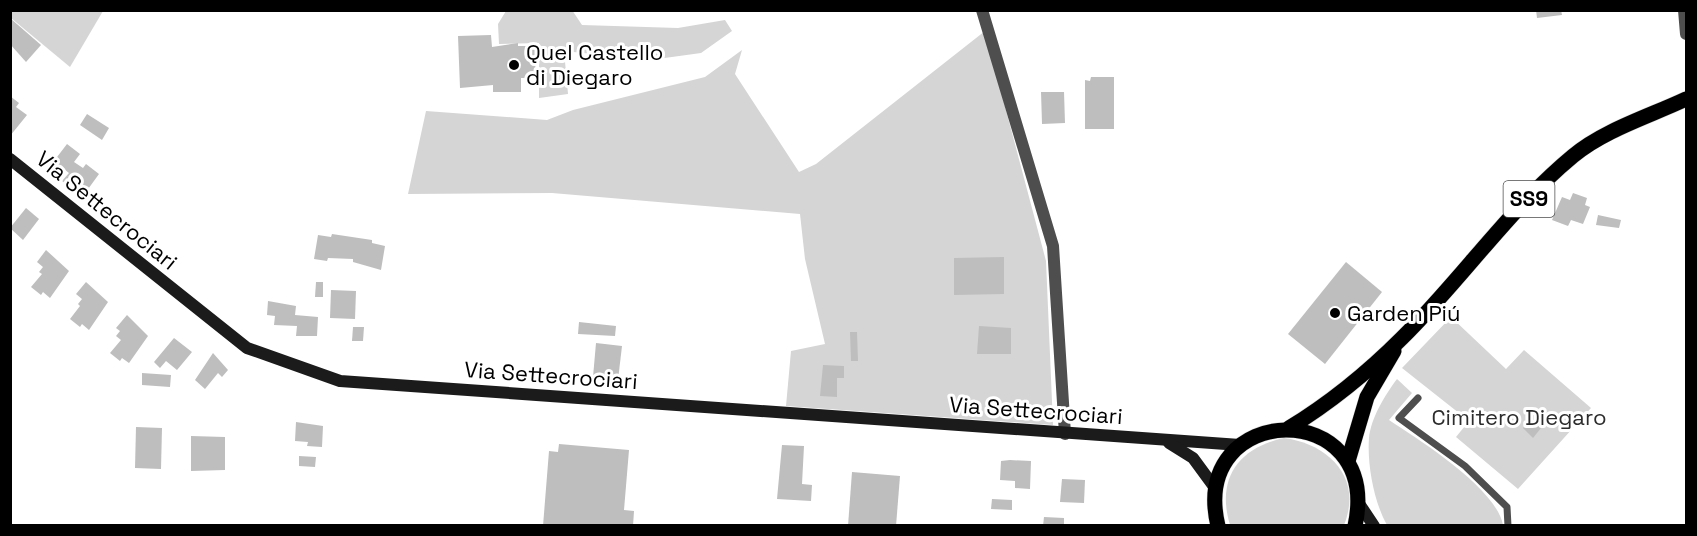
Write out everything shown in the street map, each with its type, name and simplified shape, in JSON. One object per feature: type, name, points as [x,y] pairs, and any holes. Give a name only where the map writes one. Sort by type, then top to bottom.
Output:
[{"type":"main road","name":"SS9","points":[[1402,339],[1506,222],[1574,155],[1617,130],[1686,99]]},
{"type":"main road","name":"Via Settecrociari","points":[[10,159],[247,348],[340,381],[1240,445]]},
{"type":"main road","points":[[1289,428],[1327,405],[1402,339]]},
{"type":"main road","points":[[1348,461],[1367,397],[1402,339]]},
{"type":"main road","points":[[1218,525],[1214,508],[1215,488],[1224,464],[1240,445],[1255,435],[1271,429],[1289,428],[1312,432],[1332,444],[1348,461],[1357,482],[1360,505],[1355,525]]},
{"type":"main road","name":"Via Settecrociari","points":[[1159,440],[1180,448],[1193,458],[1215,488]]},
{"type":"main road","points":[[1360,505],[1374,525]]},
{"type":"street","points":[[1684,10],[1686,34]]},
{"type":"street","points":[[983,13],[1053,246],[1065,434]]},
{"type":"lane","points":[[1418,398],[1400,418],[1465,466],[1507,507],[1508,525]]},
{"type":"green space","points":[[11,10],[103,11],[70,67],[11,18]]},
{"type":"green space","points":[[572,10],[582,25],[678,28],[725,20],[732,31],[701,53],[650,60],[564,51],[568,94],[539,98],[539,43],[499,44],[498,24],[506,11]]},
{"type":"green space","points":[[985,31],[1046,261],[1053,425],[786,406],[791,351],[825,344],[805,259],[800,214],[552,193],[408,194],[426,111],[547,120],[573,110],[705,77],[742,50],[735,74],[799,172],[816,164]]},
{"type":"green space","name":"Cimitero Diegaro","points":[[1451,317],[1506,369],[1524,350],[1591,408],[1518,489],[1456,437],[1469,421],[1402,368]]},
{"type":"green space","points":[[1397,379],[1412,393],[1389,420],[1455,466],[1472,481],[1487,496],[1503,525],[1387,525],[1378,506],[1372,483],[1369,438],[1379,407]]},
{"type":"green space","points":[[1284,438],[1315,448],[1338,466],[1349,492],[1349,508],[1344,525],[1230,525],[1226,508],[1226,493],[1234,468],[1254,449]]},
{"type":"building","points":[[1536,10],[1561,10],[1562,15],[1537,18]]},
{"type":"building","points":[[10,18],[41,45],[26,62],[10,44]]},
{"type":"building","points":[[491,35],[492,47],[518,43],[518,46],[536,46],[535,78],[521,78],[521,92],[493,92],[493,85],[460,88],[458,36]]},
{"type":"building","points":[[1091,77],[1114,77],[1114,129],[1085,129],[1085,80],[1090,81]]},
{"type":"building","points":[[1041,92],[1064,92],[1065,123],[1042,124]]},
{"type":"building","points":[[10,96],[19,103],[16,107],[27,115],[10,136]]},
{"type":"building","points":[[87,114],[109,128],[102,140],[80,125]]},
{"type":"building","points":[[67,144],[80,154],[74,162],[83,168],[86,164],[99,174],[83,196],[62,181],[69,173],[54,161]]},
{"type":"building","points":[[1573,193],[1587,198],[1585,205],[1590,207],[1583,224],[1571,220],[1568,226],[1552,220],[1562,197],[1570,200]]},
{"type":"building","points":[[26,208],[39,219],[23,240],[10,228]]},
{"type":"building","points":[[1598,215],[1621,220],[1619,228],[1596,225]]},
{"type":"building","points":[[332,234],[372,240],[372,243],[385,246],[381,270],[353,262],[353,259],[328,258],[327,261],[314,259],[318,235],[331,237]]},
{"type":"building","points":[[46,250],[69,271],[50,298],[43,292],[41,295],[31,287],[42,274],[39,272],[43,267],[37,262]]},
{"type":"building","points":[[1004,257],[1004,294],[954,295],[954,258]]},
{"type":"building","name":"Garden Piú","points":[[1346,262],[1382,292],[1325,364],[1288,334]]},
{"type":"building","points":[[86,282],[108,302],[89,330],[82,324],[80,327],[70,319],[80,306],[78,304],[82,299],[76,294]]},
{"type":"building","points":[[316,282],[323,282],[323,297],[315,297]]},
{"type":"building","points":[[331,290],[356,291],[355,319],[330,318]]},
{"type":"building","points":[[268,301],[296,306],[295,315],[318,317],[317,336],[296,336],[297,326],[274,325],[275,316],[267,315]]},
{"type":"building","points":[[127,315],[148,336],[129,363],[122,358],[120,361],[110,353],[121,340],[116,336],[120,331],[116,328]]},
{"type":"building","points":[[579,322],[616,326],[615,336],[578,334]]},
{"type":"building","points":[[979,326],[1011,328],[1011,354],[977,354]]},
{"type":"building","points":[[353,327],[364,327],[363,341],[352,341]]},
{"type":"building","points":[[850,332],[857,332],[858,361],[851,361]]},
{"type":"building","points":[[174,338],[192,352],[177,370],[166,361],[160,368],[154,362]]},
{"type":"building","points":[[596,343],[622,346],[618,380],[593,377]]},
{"type":"building","points":[[213,353],[228,370],[222,377],[218,373],[205,389],[195,380]]},
{"type":"building","points":[[823,365],[844,366],[844,378],[837,378],[837,397],[820,396]]},
{"type":"building","points":[[142,373],[171,375],[170,387],[142,385]]},
{"type":"building","points":[[1531,419],[1541,428],[1533,438],[1523,428]]},
{"type":"building","points":[[296,422],[323,426],[322,447],[307,446],[308,442],[295,441]]},
{"type":"building","points":[[136,427],[162,428],[161,469],[135,468]]},
{"type":"building","points":[[191,436],[225,437],[225,470],[191,471]]},
{"type":"building","points":[[559,444],[629,450],[624,510],[634,511],[633,526],[543,526],[549,451],[558,452]]},
{"type":"building","points":[[782,445],[804,446],[802,484],[812,485],[811,501],[777,499]]},
{"type":"building","points":[[299,456],[316,457],[315,467],[299,466]]},
{"type":"building","points":[[1001,461],[1031,461],[1030,489],[1015,488],[1015,481],[1000,480]]},
{"type":"building","points":[[852,472],[900,476],[896,526],[848,526]]},
{"type":"building","points":[[1062,479],[1085,480],[1084,503],[1060,502]]},
{"type":"building","points":[[992,499],[1012,500],[1012,510],[991,509]]},
{"type":"building","points":[[1044,517],[1064,518],[1064,526],[1043,526]]},
{"type":"place","name":"Quel Castello di Diegaro","points":[[514,65]]},
{"type":"place","name":"Garden Piú","points":[[1335,313]]}]
